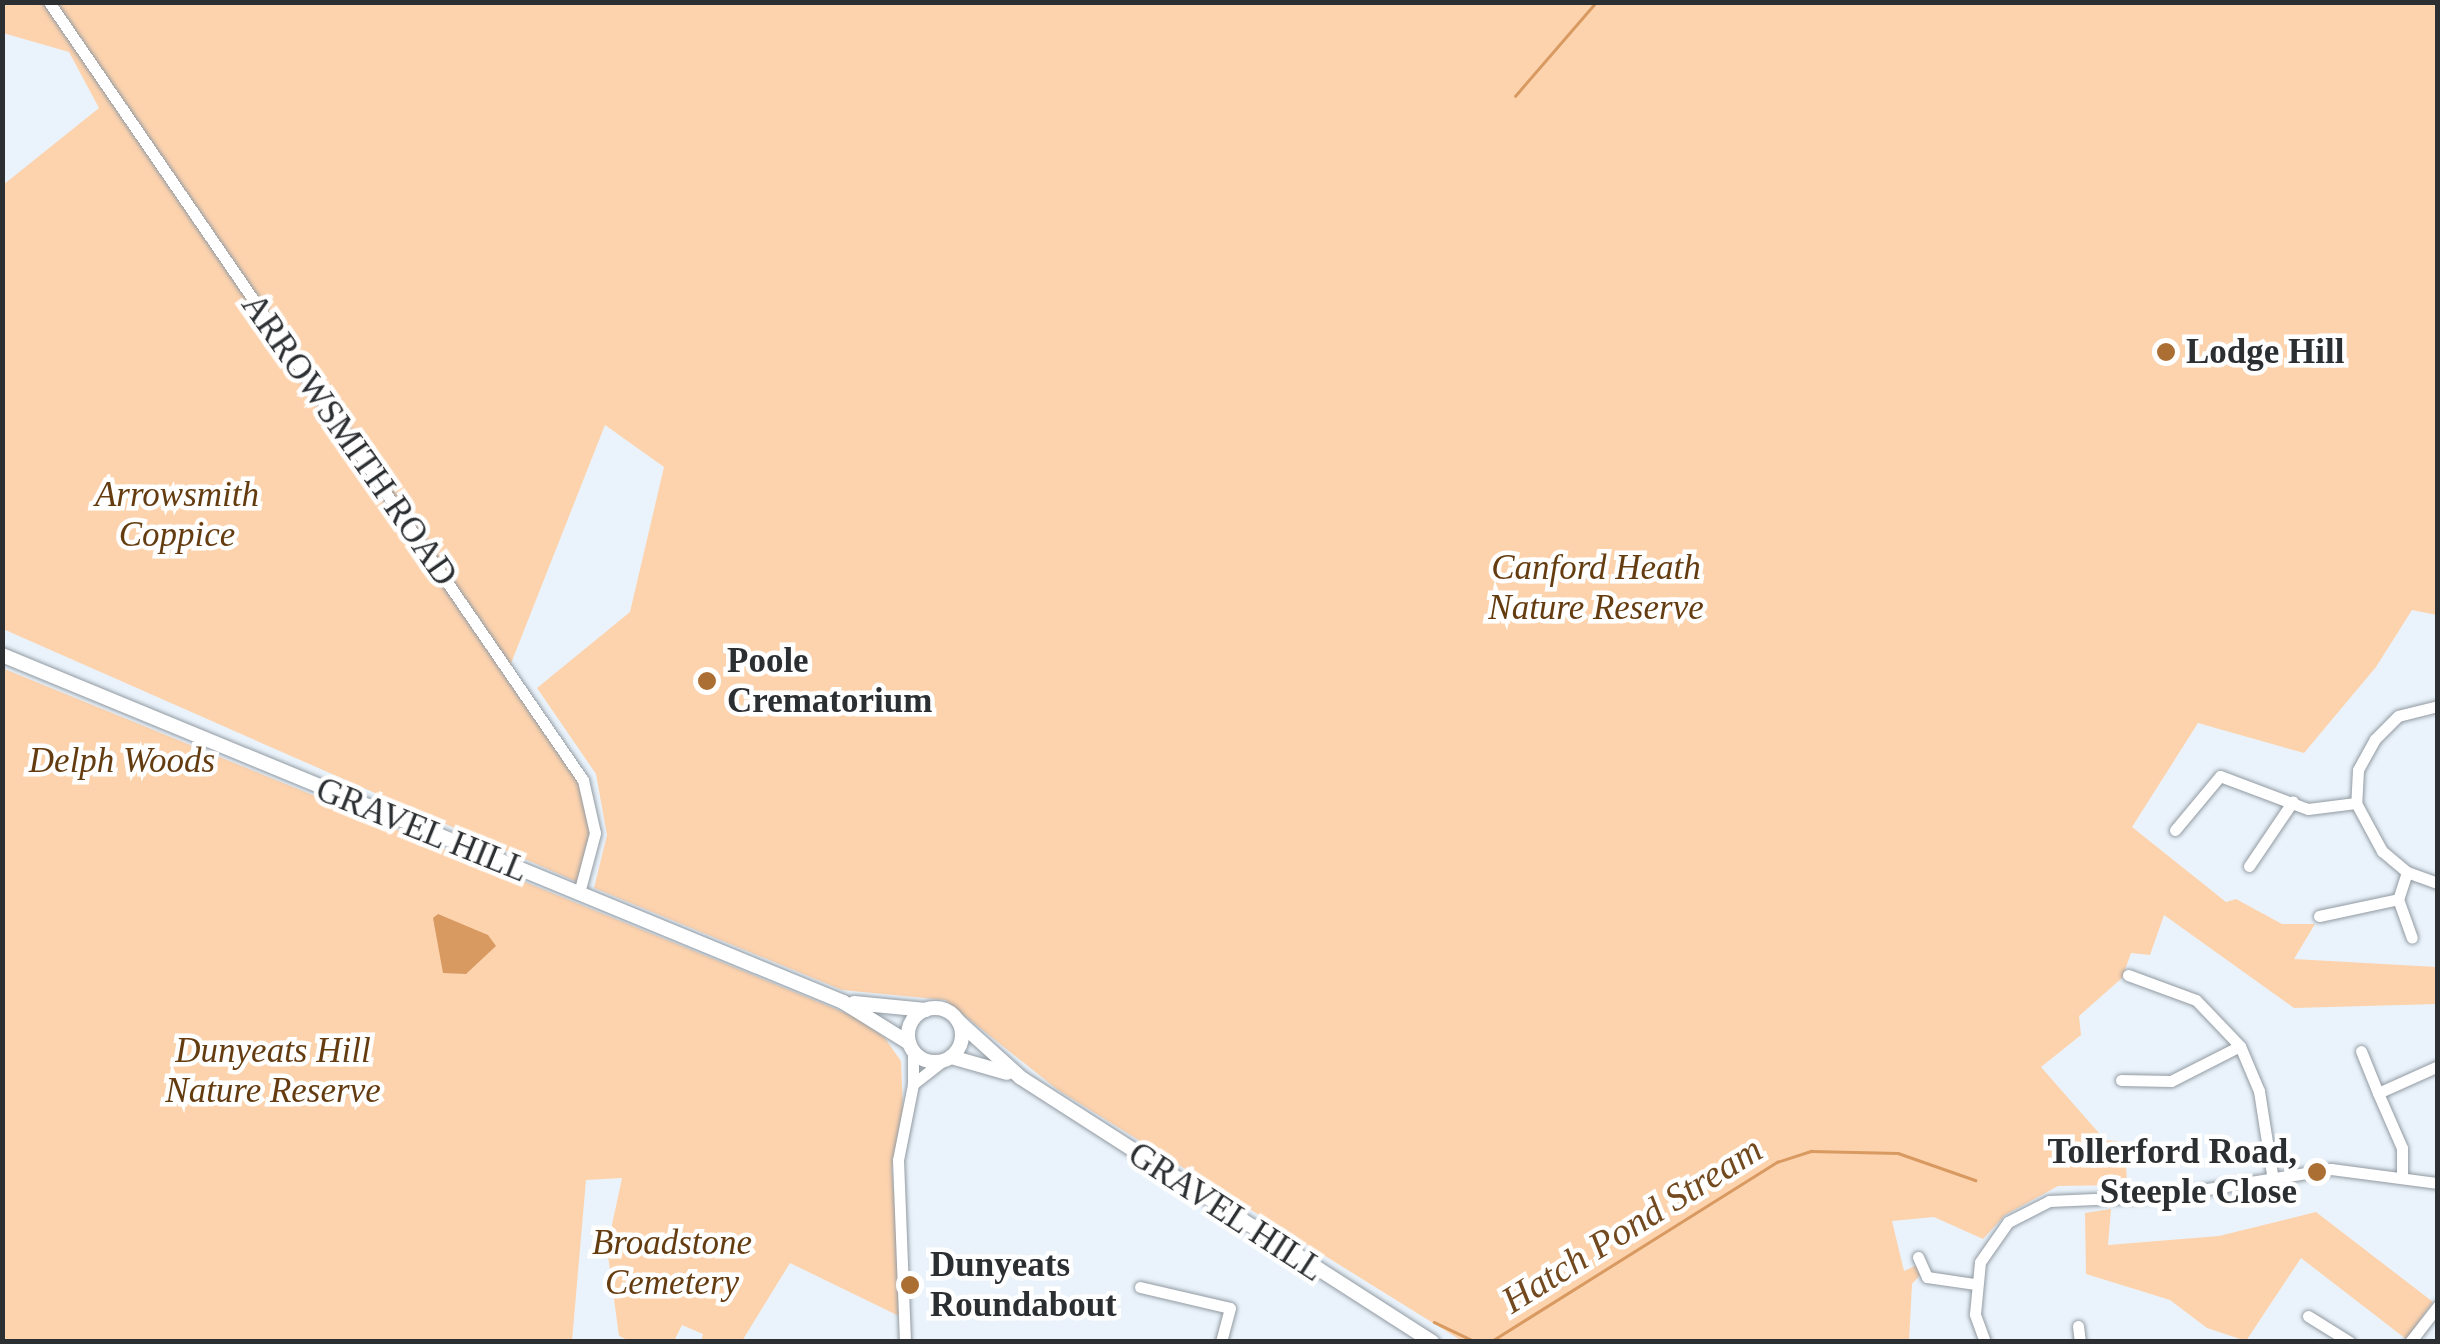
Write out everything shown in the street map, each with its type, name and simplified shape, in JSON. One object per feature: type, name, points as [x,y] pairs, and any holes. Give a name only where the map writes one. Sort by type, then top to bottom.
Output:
[{"type":"main road","name":"GRAVEL HILL","points":[[2,655],[843,1002],[911,1046]]},
{"type":"main road","name":"GRAVEL HILL","points":[[843,1002],[926,1010]]},
{"type":"main road","points":[[926,1010],[944,1010],[958,1021],[962,1036],[948,1058],[927,1061],[911,1046],[913,1019],[926,1010]]},
{"type":"main road","name":"GRAVEL HILL","points":[[958,1021],[1021,1078],[1433,1342]]},
{"type":"main road","name":"GRAVEL HILL","points":[[948,1058],[1021,1078]]},
{"type":"street","name":"ARROWSMITH ROAD","points":[[50,2],[583,780],[596,834],[580,893]]},
{"type":"street","points":[[2438,706],[2398,716],[2375,739],[2358,770],[2356,803],[2370,836],[2408,872],[2438,884]]},
{"type":"street","points":[[2175,830],[2189,820],[2220,776],[2316,810],[2356,803]]},
{"type":"street","points":[[2268,863],[2253,861],[2293,801]]},
{"type":"street","points":[[2408,872],[2398,899],[2412,938]]},
{"type":"street","points":[[2330,898],[2326,915],[2398,899]]},
{"type":"street","points":[[2140,961],[2132,976],[2196,1000],[2240,1046],[2259,1091],[2272,1174]]},
{"type":"street","points":[[906,1342],[898,1160],[913,1084],[911,1046]]},
{"type":"street","points":[[2121,1080],[2172,1081],[2240,1046]]},
{"type":"street","points":[[2361,1051],[2402,1148],[2402,1174]]},
{"type":"street","points":[[913,1084],[948,1058]]},
{"type":"street","points":[[2378,1093],[2438,1066]]},
{"type":"street","points":[[1985,1342],[1975,1314],[1975,1284],[1997,1234],[2048,1201],[2164,1196],[2272,1174],[2331,1169],[2402,1174],[2438,1183]]},
{"type":"street","points":[[1918,1257],[1927,1278],[1975,1284]]},
{"type":"street","points":[[1140,1287],[1230,1308],[1222,1342]]},
{"type":"street","points":[[2410,1342],[2438,1306]]},
{"type":"street","points":[[2308,1316],[2350,1342]]},
{"type":"street","points":[[2078,1326],[2080,1342]]},
{"type":"green space","name":"Canford Heath Nature Reserve","points":[[3,3],[2437,3],[2437,615],[2412,610],[2376,667],[2304,753],[2198,723],[2132,827],[2226,902],[2236,899],[2282,924],[2315,924],[2294,959],[2437,967],[2437,1004],[2294,1008],[2164,915],[2150,955],[2131,953],[2122,978],[2079,1016],[2081,1035],[2041,1067],[2105,1140],[2125,1142],[2127,1185],[2058,1186],[2005,1215],[1983,1239],[1934,1217],[1892,1221],[1904,1271],[1917,1265],[1921,1274],[1912,1284],[1909,1341],[1462,1341],[1058,1090],[945,1000],[842,990],[594,888],[607,835],[596,774],[537,688],[630,612],[664,467],[605,425],[506,676],[581,786],[590,832],[577,882],[3,629],[3,185],[99,108],[69,52],[3,33]]},
{"type":"green space","name":"Dunyeats Hill Nature Reserve","points":[[2,668],[853,1016],[884,1037],[901,1061],[903,1109],[892,1168],[903,1318],[790,1263],[742,1341],[701,1341],[703,1334],[682,1325],[674,1341],[630,1341],[619,1336],[607,1248],[622,1178],[586,1180],[572,1341],[3,1341]]},
{"type":"green space","points":[[2111,1209],[2108,1245],[2219,1236],[2316,1212],[2433,1302],[2406,1339],[2301,1258],[2246,1341],[2207,1328],[2170,1300],[2086,1274],[2085,1213]]},
{"type":"shaded area","points":[[438,914],[488,935],[496,946],[466,974],[443,973],[433,918]]},
{"type":"waterway","points":[[1515,96],[1596,2]]},
{"type":"waterway","name":"Hatch Pond Stream","points":[[1490,1342],[1777,1162],[1811,1151],[1898,1153],[1975,1180]]},
{"type":"waterway","name":"Hatch Pond Stream","points":[[1434,1322],[1476,1342]]},
{"type":"place","name":"Lodge Hill","points":[[2166,352]]},
{"type":"place","name":"Poole Crematorium","points":[[707,681]]},
{"type":"place","name":"Tollerford Road, Steeple Close","points":[[2317,1172]]},
{"type":"place","name":"Dunyeats Roundabout","points":[[910,1285]]},
{"type":"park label","name":"Arrowsmith Coppice","points":[[177,515]]},
{"type":"park label","name":"Delph Woods","points":[[122,761]]},
{"type":"park label","name":"Broadstone Cemetery","points":[[672,1263]]}]
